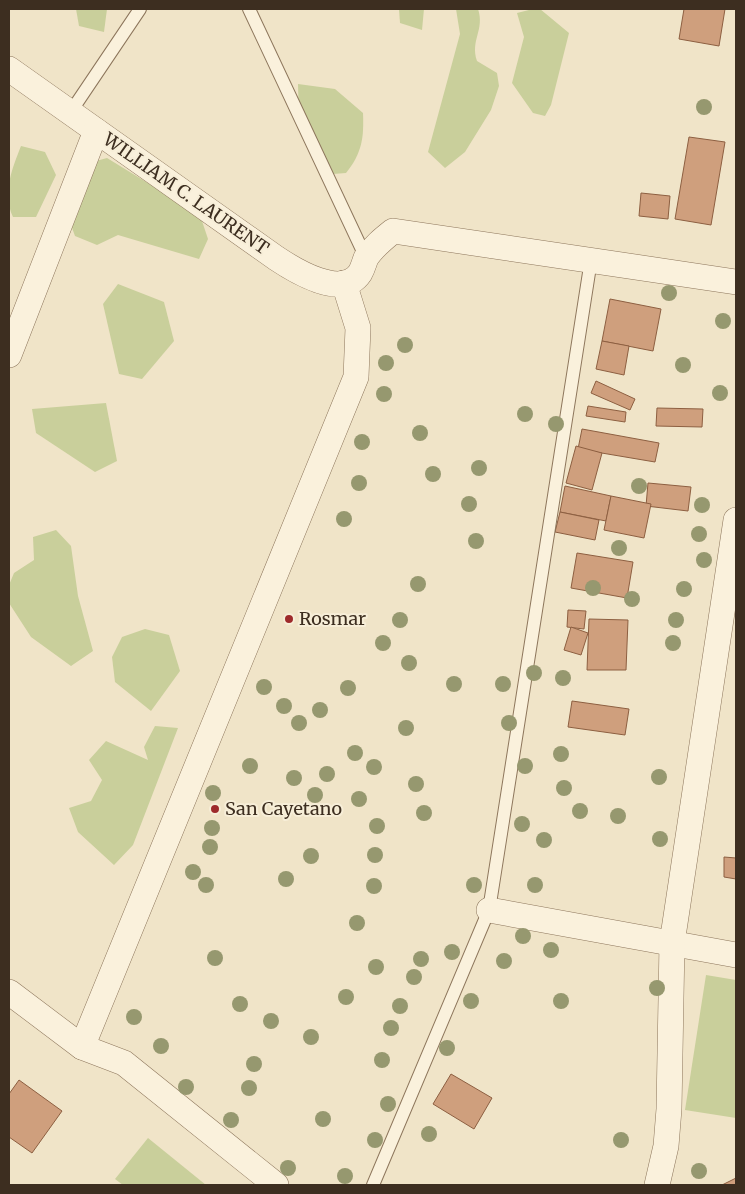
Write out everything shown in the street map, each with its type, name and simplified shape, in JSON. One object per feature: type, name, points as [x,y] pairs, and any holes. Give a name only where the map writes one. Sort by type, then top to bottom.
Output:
[{"type":"street","name":"WILLIAM C. LAURENT","points":[[9,69],[276,258],[320,282],[344,283]]},
{"type":"street","name":"WILLIAM C. LAURENT","points":[[9,354],[96,131]]},
{"type":"street","points":[[82,1047],[356,377],[358,328],[344,283],[359,274],[366,258],[380,240],[393,231],[736,282]]},
{"type":"street","points":[[657,1185],[666,1146],[669,1109],[672,943],[736,520]]},
{"type":"street","points":[[489,910],[736,955]]},
{"type":"street","points":[[9,992],[82,1047],[124,1063],[276,1185]]},
{"type":"lane","points":[[70,113],[140,9]]},
{"type":"lane","points":[[248,9],[366,258]]},
{"type":"lane","points":[[373,1185],[489,910],[591,260]]},
{"type":"green space","points":[[76,9],[107,9],[104,32],[79,26]]},
{"type":"green space","points":[[399,9],[424,9],[422,30],[400,23]]},
{"type":"green space","points":[[456,9],[478,9],[480,23],[475,54],[477,61],[497,73],[499,86],[491,110],[465,152],[445,168],[428,152],[460,34]]},
{"type":"green space","points":[[540,9],[569,33],[551,105],[545,116],[533,113],[512,83],[524,37],[517,13]]},
{"type":"green space","points":[[298,84],[335,89],[363,113],[361,145],[356,159],[346,173],[333,174],[299,123]]},
{"type":"green space","points":[[21,146],[45,152],[56,175],[36,217],[13,217],[8,199],[14,163]]},
{"type":"green space","points":[[107,158],[200,215],[208,239],[199,259],[118,235],[97,245],[75,236],[67,214],[78,166]]},
{"type":"green space","points":[[118,284],[164,302],[174,341],[142,379],[119,374],[103,304]]},
{"type":"green space","points":[[106,403],[117,461],[95,472],[36,433],[32,409]]},
{"type":"green space","points":[[56,530],[71,546],[78,596],[93,651],[71,666],[31,637],[9,603],[9,585],[14,573],[34,560],[33,537]]},
{"type":"green space","points":[[145,629],[169,635],[180,671],[151,711],[115,682],[112,657],[122,637]]},
{"type":"green space","points":[[155,726],[178,728],[133,845],[114,865],[78,832],[69,808],[91,801],[102,780],[89,760],[106,741],[148,760],[144,747]]},
{"type":"green space","points":[[706,975],[736,980],[736,1118],[685,1110]]},
{"type":"green space","points":[[148,1138],[206,1185],[123,1185],[115,1179]]},
{"type":"building","points":[[684,9],[725,9],[719,46],[679,39]]},
{"type":"building","points":[[689,137],[725,142],[711,225],[675,219]]},
{"type":"building","points":[[641,193],[670,196],[668,219],[639,216]]},
{"type":"building","points":[[610,299],[661,309],[653,351],[602,341]]},
{"type":"building","points":[[602,341],[629,346],[624,375],[596,369]]},
{"type":"building","points":[[596,381],[635,399],[630,410],[591,393]]},
{"type":"building","points":[[588,406],[626,412],[625,422],[586,416]]},
{"type":"building","points":[[657,408],[703,409],[702,427],[656,426]]},
{"type":"building","points":[[582,429],[659,443],[655,462],[578,449]]},
{"type":"building","points":[[576,446],[602,453],[592,490],[566,483]]},
{"type":"building","points":[[648,483],[691,487],[688,511],[646,506]]},
{"type":"building","points":[[565,486],[611,496],[606,521],[560,512]]},
{"type":"building","points":[[611,496],[651,504],[644,538],[604,530]]},
{"type":"building","points":[[560,512],[599,520],[595,540],[555,532]]},
{"type":"building","points":[[577,553],[633,562],[627,598],[571,588]]},
{"type":"building","points":[[568,610],[586,611],[584,629],[567,627]]},
{"type":"building","points":[[589,619],[628,620],[626,670],[587,670]]},
{"type":"building","points":[[571,627],[588,633],[581,655],[564,650]]},
{"type":"building","points":[[572,701],[629,709],[625,735],[568,727]]},
{"type":"building","points":[[724,857],[736,858],[736,879],[724,877]]},
{"type":"building","points":[[451,1074],[492,1098],[474,1129],[433,1104]]},
{"type":"building","points":[[19,1080],[62,1111],[32,1153],[9,1137],[9,1094]]},
{"type":"building","points":[[736,1178],[736,1185],[722,1185]]},
{"type":"place","name":"Rosmar","points":[[289,619]]},
{"type":"place","name":"San Cayetano","points":[[215,809]]}]
